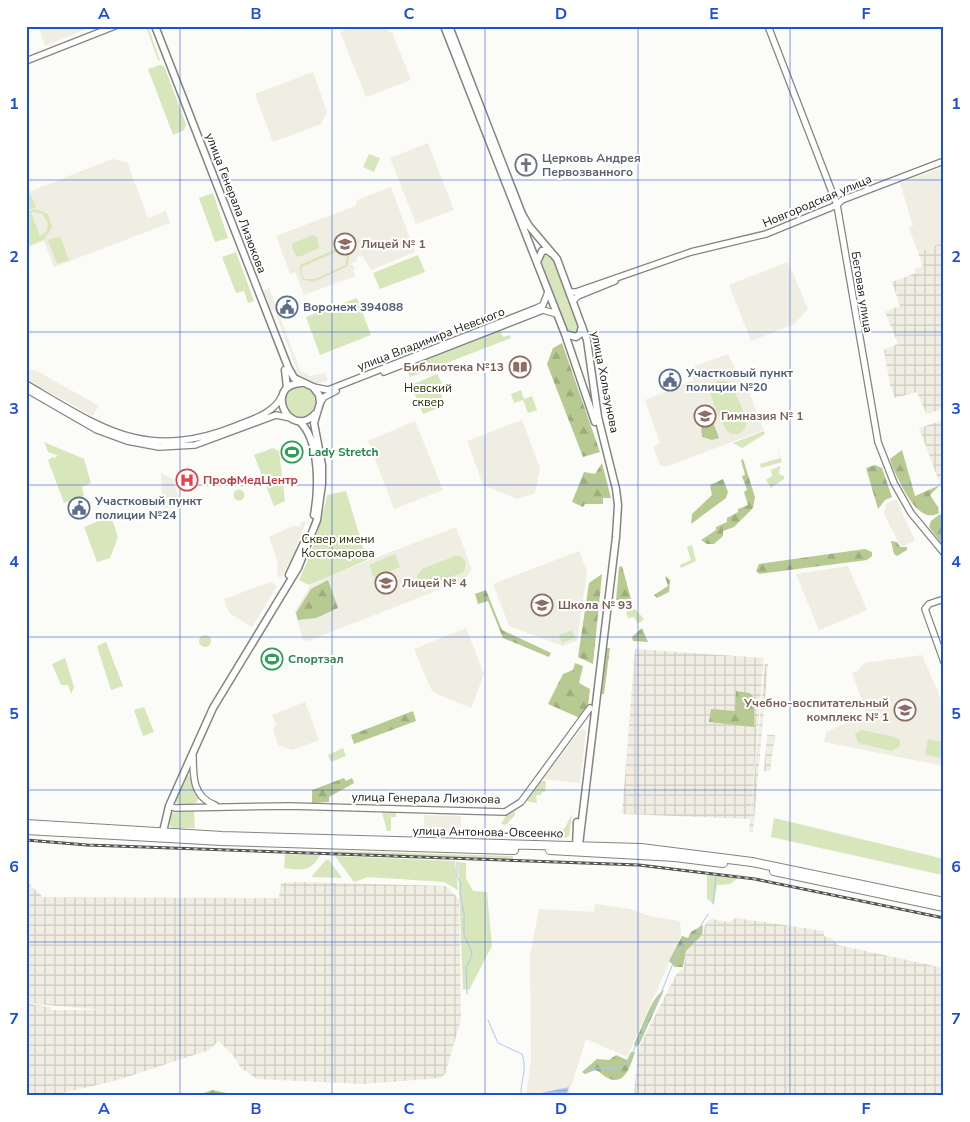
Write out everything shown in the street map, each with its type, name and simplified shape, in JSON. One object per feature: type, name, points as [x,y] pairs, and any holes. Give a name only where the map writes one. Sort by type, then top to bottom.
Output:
[{"type":"highway","name":"улица Антонова-Овсеенко","points":[[26,824],[164,835],[594,846],[675,851],[752,862],[944,902]]},
{"type":"highway","name":"улица Антонова-Овсеенко","points":[[26,830],[494,845],[564,845],[751,867],[944,907]]},
{"type":"main road","name":"улица Генерала Лизюкова","points":[[153,26],[285,368],[287,388]]},
{"type":"main road","name":"улица Хользунова","points":[[444,26],[548,292],[586,396],[612,489],[614,537]]},
{"type":"main road","name":"улица Хользунова","points":[[450,26],[522,214],[557,259],[570,292],[582,326],[598,417],[616,489],[618,505],[591,717],[577,847]]},
{"type":"main road","name":"улица Генерала Лизюкова","points":[[193,130],[288,367],[294,378],[303,383]]},
{"type":"main road","points":[[536,262],[542,251],[547,250],[552,254]]},
{"type":"main road","points":[[564,334],[576,337],[580,334],[582,326]]},
{"type":"main road","points":[[149,833],[164,821],[185,771],[209,706],[285,586],[305,554],[320,502],[322,465],[314,423],[320,403],[319,395],[313,387],[303,383],[293,384],[287,388],[282,396],[283,409],[291,418],[299,421],[307,428],[312,442],[316,477],[316,499],[309,531],[285,586],[213,708],[193,756],[185,771],[170,804],[164,821],[164,835]]},
{"type":"main road","points":[[586,396],[590,398],[595,393]]},
{"type":"main road","points":[[299,421],[308,420],[317,413]]},
{"type":"main road","name":"улица Хользунова","points":[[591,717],[590,708],[606,604]]},
{"type":"main road","points":[[564,845],[574,837],[579,829]]},
{"type":"main road","points":[[579,829],[584,840],[594,846]]},
{"type":"street","points":[[26,61],[115,26]]},
{"type":"street","name":"Беговая улица","points":[[768,26],[837,205],[878,442],[894,483],[911,514],[944,553]]},
{"type":"street","name":"Новгородская улица","points":[[570,292],[576,292],[691,252],[766,234],[837,205],[842,200],[944,161]]},
{"type":"street","name":"Новгородская улица","points":[[573,301],[578,296],[639,269]]},
{"type":"street","name":"улица Владимира Невского","points":[[313,387],[328,390],[537,308],[542,305],[548,292]]},
{"type":"street","name":"улица Владимира Невского","points":[[320,403],[332,392],[538,312],[547,310],[556,314]]},
{"type":"street","points":[[26,384],[114,432],[162,442],[194,440],[232,427],[273,410],[282,396]]},
{"type":"street","points":[[26,390],[97,430],[126,441],[159,447],[195,444],[276,414],[291,418]]},
{"type":"street","points":[[944,599],[929,604],[925,609],[944,662]]},
{"type":"street","name":"улица Генерала Лизюкова","points":[[170,804],[193,807],[504,812],[521,802],[590,708]]},
{"type":"street","points":[[582,720],[591,717]]},
{"type":"street","points":[[193,756],[193,776],[200,797],[197,805],[193,807]]},
{"type":"street","points":[[185,771],[193,776]]},
{"type":"street","name":"улица Генерала Лизюкова","points":[[200,797],[217,806]]},
{"type":"shaded area","points":[[38,26],[93,26],[45,46]]},
{"type":"shaded area","points":[[354,26],[386,26],[389,33],[392,32],[411,80],[366,97],[340,32]]},
{"type":"shaded area","points":[[313,72],[327,112],[321,124],[273,142],[255,94]]},
{"type":"shaded area","points":[[428,143],[454,210],[416,224],[390,158]]},
{"type":"shaded area","points":[[112,159],[127,162],[148,218],[166,211],[170,223],[54,267],[44,241],[26,248],[26,193]]},
{"type":"shaded area","points":[[944,167],[944,242],[918,253],[909,228],[913,226],[900,183]]},
{"type":"shaded area","name":"Лицей № 1","points":[[391,187],[415,252],[371,270],[362,255],[356,257],[357,261],[351,264],[355,268],[353,270],[355,276],[304,295],[295,272],[290,274],[276,236],[355,206],[357,200]]},
{"type":"shaded area","points":[[944,242],[944,408],[928,414],[917,392],[895,398],[890,385],[884,350],[898,344],[885,312],[900,306],[892,282],[916,273],[915,269],[923,266],[918,253]]},
{"type":"shaded area","points":[[788,262],[808,309],[794,324],[751,341],[729,285]]},
{"type":"shaded area","points":[[269,288],[300,370],[310,376],[325,373],[328,380],[316,384],[294,375],[293,372],[297,370],[274,309],[269,311],[262,291]]},
{"type":"shaded area","name":"Гимназия № 1","points":[[728,354],[742,383],[745,382],[764,430],[665,467],[660,465],[653,447],[660,443],[645,400],[694,380],[690,368]]},
{"type":"shaded area","points":[[27,369],[37,371],[99,406],[92,416],[26,379]]},
{"type":"shaded area","points":[[522,420],[540,468],[535,493],[517,499],[483,485],[467,441]]},
{"type":"shaded area","points":[[944,420],[944,485],[941,487],[919,428]]},
{"type":"shaded area","points":[[415,421],[443,490],[394,509],[368,441]]},
{"type":"shaded area","points":[[161,473],[175,480],[174,484],[183,507],[162,508]]},
{"type":"shaded area","points":[[896,499],[915,541],[901,547],[884,514],[886,504]]},
{"type":"shaded area","points":[[306,521],[295,551],[281,578],[277,576],[278,564],[269,537],[295,525],[296,527],[301,526],[300,523]]},
{"type":"shaded area","name":"Лицей № 4","points":[[456,527],[472,570],[464,580],[308,641],[303,640],[295,611],[310,586],[328,576]]},
{"type":"shaded area","name":"Школа № 93","points":[[579,551],[587,572],[577,641],[563,646],[509,626],[493,584]]},
{"type":"shaded area","points":[[848,566],[867,610],[819,630],[796,574]]},
{"type":"shaded area","points":[[270,582],[277,586],[252,627],[229,613],[224,599]]},
{"type":"shaded area","points":[[466,628],[484,674],[471,708],[437,694],[431,689],[414,649]]},
{"type":"shaded area","points":[[635,649],[764,658],[750,819],[622,814]]},
{"type":"shaded area","name":"Учебно-воспитательный комплекс № 1","points":[[922,655],[944,706],[944,766],[824,742],[826,732],[867,714],[852,673],[858,671],[864,663]]},
{"type":"shaded area","points":[[765,664],[768,664],[753,832],[749,832]]},
{"type":"shaded area","points":[[305,702],[319,740],[292,750],[278,745],[273,730],[276,724],[272,715]]},
{"type":"shaded area","points":[[582,728],[586,731],[580,783],[543,779]]},
{"type":"shaded area","points":[[767,735],[775,735],[770,771],[764,771]]},
{"type":"shaded area","points":[[424,815],[461,816],[461,832],[424,832]]},
{"type":"shaded area","points":[[26,881],[43,897],[279,898],[281,883],[299,882],[446,886],[459,899],[461,1020],[445,1074],[441,1078],[363,1084],[257,1079],[241,1068],[233,1055],[219,1041],[209,1050],[118,1080],[50,1096],[33,1096],[32,1093],[26,1095]],"holes":[[[29,1002],[102,1010],[51,1010],[50,1007],[34,1005]]]},
{"type":"shaded area","points":[[595,904],[630,909],[649,916],[680,921],[681,936],[627,1057],[586,1039],[568,1096],[526,1096],[531,1059],[530,956],[539,909],[594,912]]},
{"type":"shaded area","points":[[736,918],[824,931],[824,936],[831,938],[838,945],[944,968],[944,1096],[634,1096],[638,1049],[677,973],[684,968],[686,951],[702,935],[706,922],[711,919],[729,922]]},
{"type":"green space","points":[[147,29],[149,29],[160,61],[158,60]]},
{"type":"green space","points":[[160,65],[164,66],[186,124],[184,130],[173,135],[148,69]]},
{"type":"green space","points":[[369,154],[380,158],[374,172],[363,167]]},
{"type":"green space","points":[[30,193],[36,207],[26,211],[26,195]]},
{"type":"green space","points":[[213,193],[228,238],[215,242],[199,198]]},
{"type":"green space","points":[[35,209],[48,214],[52,227],[45,239],[26,247],[26,212]],"holes":[[[31,213],[43,214],[48,224],[46,232],[40,236]]]},
{"type":"green space","points":[[313,235],[317,237],[319,248],[299,257],[296,256],[292,247],[293,243]]},
{"type":"green space","points":[[60,236],[69,260],[57,264],[48,240]]},
{"type":"green space","points":[[340,247],[349,254],[348,266],[314,282],[303,280],[300,273],[300,265]],"holes":[[[341,250],[347,257],[345,265],[316,279],[304,279],[301,272],[302,267]]]},
{"type":"green space","points":[[236,252],[254,301],[248,303],[244,291],[236,293],[222,257]]},
{"type":"green space","points":[[418,255],[425,272],[380,289],[373,273]]},
{"type":"green space","points":[[547,255],[553,259],[579,327],[575,334],[567,331],[542,263],[542,257]]},
{"type":"green space","points":[[357,298],[371,335],[320,355],[306,317]]},
{"type":"green space","points":[[500,330],[503,337],[510,335],[511,338],[410,377],[406,367]]},
{"type":"green space","points":[[562,343],[600,452],[583,457],[547,364],[553,348]]},
{"type":"green space","name":"Невский сквер","points":[[437,374],[442,383],[438,385],[445,405],[423,414],[411,385]]},
{"type":"green space","points":[[718,381],[726,381],[732,385],[744,412],[746,425],[738,434],[728,432],[713,401],[710,393],[711,389]]},
{"type":"green space","points":[[300,387],[311,391],[315,402],[311,413],[300,417],[289,413],[285,402],[289,391]]},
{"type":"green space","points":[[521,390],[524,399],[532,396],[537,410],[528,413],[523,400],[514,403],[511,394]]},
{"type":"green space","points":[[707,406],[719,438],[712,440],[702,437],[701,426],[705,419],[702,410]]},
{"type":"green space","points":[[764,431],[765,434],[742,448],[733,443]]},
{"type":"green space","points":[[44,442],[84,459],[91,483],[82,487],[84,496],[64,503],[48,460],[52,457],[55,458],[57,455],[48,452]]},
{"type":"green space","points":[[273,448],[279,451],[285,501],[274,506],[254,455]]},
{"type":"green space","points":[[777,448],[782,462],[761,468],[760,464],[780,458]]},
{"type":"green space","points":[[902,450],[915,496],[940,485],[930,495],[938,507],[939,513],[931,515],[924,513],[910,500],[890,459]]},
{"type":"green space","points":[[743,459],[755,497],[753,508],[734,527],[723,531],[723,536],[714,544],[707,544],[701,540],[716,530],[716,527],[727,522],[727,518],[738,512],[738,509],[748,505],[744,492],[747,490],[742,476],[745,475],[741,460]]},
{"type":"green space","points":[[602,463],[611,498],[603,498],[603,504],[585,504],[583,507],[572,502],[584,472],[595,474]]},
{"type":"green space","points":[[875,465],[882,468],[892,497],[885,500],[878,509],[866,468]]},
{"type":"green space","points":[[780,466],[779,474],[784,476],[784,479],[771,488],[766,480],[772,476],[771,470]]},
{"type":"green space","points":[[723,479],[728,492],[726,498],[691,524],[692,514],[712,495],[710,485]]},
{"type":"green space","points":[[239,489],[245,495],[239,501],[233,495]]},
{"type":"green space","name":"Сквер имени Костомарова","points":[[346,491],[367,560],[309,585],[299,580],[316,539],[327,495]]},
{"type":"green space","points":[[940,514],[944,520],[944,547],[929,527],[931,521]]},
{"type":"green space","points":[[111,516],[118,537],[110,558],[97,562],[84,527]]},
{"type":"green space","points":[[891,541],[897,542],[900,547],[907,547],[907,550],[897,556],[894,554]]},
{"type":"green space","points":[[692,545],[696,561],[681,568],[680,565],[691,560],[687,547]]},
{"type":"green space","points":[[865,549],[872,552],[872,556],[867,560],[759,574],[756,571],[759,564]]},
{"type":"green space","points":[[395,554],[400,567],[374,578],[369,565]]},
{"type":"green space","points":[[455,556],[460,556],[466,562],[464,572],[427,586],[418,582],[417,576],[422,569]]},
{"type":"green space","points":[[622,566],[631,599],[616,600],[619,567]]},
{"type":"green space","points":[[602,574],[593,664],[578,657],[589,583]]},
{"type":"green space","points":[[665,576],[670,580],[669,592],[657,598],[654,595],[668,586]]},
{"type":"green space","points":[[328,580],[338,608],[316,618],[298,620],[296,613],[311,589]]},
{"type":"green space","points":[[486,590],[502,630],[551,653],[549,657],[503,638],[488,601],[478,604],[475,594]]},
{"type":"green space","points":[[635,609],[644,619],[638,624],[634,617],[628,618],[626,612]]},
{"type":"green space","points":[[642,628],[648,642],[633,641],[632,637]]},
{"type":"green space","points":[[572,630],[575,638],[562,643],[559,635]]},
{"type":"green space","points":[[205,635],[211,641],[205,647],[199,641]]},
{"type":"green space","points":[[106,642],[123,686],[111,690],[97,646]]},
{"type":"green space","points":[[606,648],[610,648],[604,694],[600,694]]},
{"type":"green space","points":[[65,658],[74,687],[71,694],[68,685],[61,685],[52,664]]},
{"type":"green space","points":[[575,663],[583,666],[579,683],[590,689],[588,706],[580,718],[548,704],[563,674],[573,670]]},
{"type":"green space","points":[[736,691],[750,693],[754,698],[754,727],[709,722],[711,709],[735,711]]},
{"type":"green space","points":[[144,707],[154,732],[143,736],[134,710]]},
{"type":"green space","points":[[413,711],[416,721],[354,744],[351,735]]},
{"type":"green space","points":[[862,730],[895,737],[900,740],[900,746],[892,751],[858,743],[855,734]]},
{"type":"green space","points":[[928,739],[944,742],[942,758],[925,755]]},
{"type":"green space","points":[[343,748],[346,756],[331,762],[328,755]]},
{"type":"green space","points":[[187,776],[192,777],[194,790],[199,798],[196,803],[180,806],[175,801]]},
{"type":"green space","points":[[344,778],[346,781],[352,778],[354,783],[329,797],[329,802],[312,803],[312,790]]},
{"type":"green space","points":[[541,781],[546,781],[545,792],[542,792],[541,795],[536,795],[537,803],[526,801]]},
{"type":"green space","points":[[194,811],[195,828],[174,828],[170,826],[170,813]]},
{"type":"green space","points":[[515,811],[515,815],[506,825],[501,824],[506,815]]},
{"type":"green space","points":[[382,812],[396,812],[396,817],[391,817],[391,831],[387,831]]},
{"type":"green space","points":[[572,814],[569,836],[565,838],[498,834],[498,832],[555,835],[565,828]]},
{"type":"green space","points":[[774,818],[944,859],[942,875],[771,837]]},
{"type":"green space","points":[[335,851],[513,856],[513,859],[334,853]]},
{"type":"green space","points":[[285,854],[320,855],[317,861],[310,867],[296,869],[284,868]]},
{"type":"green space","points":[[335,856],[455,861],[458,890],[444,882],[368,877],[354,882]]},
{"type":"green space","points":[[326,860],[329,860],[342,878],[311,877]]},
{"type":"green space","points":[[458,862],[466,863],[466,878],[473,891],[487,892],[492,946],[469,990],[463,989]]},
{"type":"green space","points":[[707,874],[738,878],[730,884],[717,885],[714,904],[707,899]]},
{"type":"green space","points":[[703,925],[702,935],[686,951],[683,967],[675,967],[669,961],[682,936],[688,938],[691,932]]},
{"type":"green space","points":[[664,990],[639,1045],[635,1047],[634,1044],[651,1007],[659,994]]},
{"type":"green space","points":[[631,1052],[635,1052],[629,1068],[623,1077],[619,1079],[608,1078],[595,1070],[585,1074],[582,1072],[597,1059],[609,1060],[616,1055],[627,1060]]},
{"type":"green space","points":[[213,1090],[235,1095],[235,1096],[194,1096]]},
{"type":"water","points":[[569,1087],[566,1096],[531,1096],[532,1095]]},
{"type":"waterway","points":[[457,862],[457,877],[461,883],[460,892],[464,913],[464,935],[472,956],[466,967],[467,994]]},
{"type":"waterway","points":[[713,904],[716,876]]},
{"type":"waterway","points":[[586,1071],[597,1068],[624,1066],[628,1062],[661,993],[678,951],[683,944],[692,940],[708,914]]},
{"type":"waterway","points":[[488,1020],[498,1043],[522,1054],[524,1070],[521,1096]]},
{"type":"railway","points":[[26,840],[87,845],[639,865],[755,879],[944,918]]},
{"type":"place","name":"Церковь Андрея Первозванного","points":[[526,165]]},
{"type":"place","name":"Лицей № 1","points":[[345,244]]},
{"type":"place","name":"Воронеж 394088","points":[[287,307]]},
{"type":"place","name":"Библиотека №13","points":[[520,367]]},
{"type":"place","name":"Участковый пункт полиции №20","points":[[670,380]]},
{"type":"place","name":"Гимназия № 1","points":[[705,416]]},
{"type":"place","name":"Lady Stretch","points":[[292,452]]},
{"type":"place","name":"ПрофМедЦентр","points":[[187,480]]},
{"type":"place","name":"Участковый пункт полиции №24","points":[[79,508]]},
{"type":"place","name":"Лицей № 4","points":[[386,583]]},
{"type":"place","name":"Школа № 93","points":[[542,605]]},
{"type":"place","name":"Спортзал","points":[[272,659]]},
{"type":"place","name":"Учебно-воспитательный комплекс № 1","points":[[905,710]]}]
